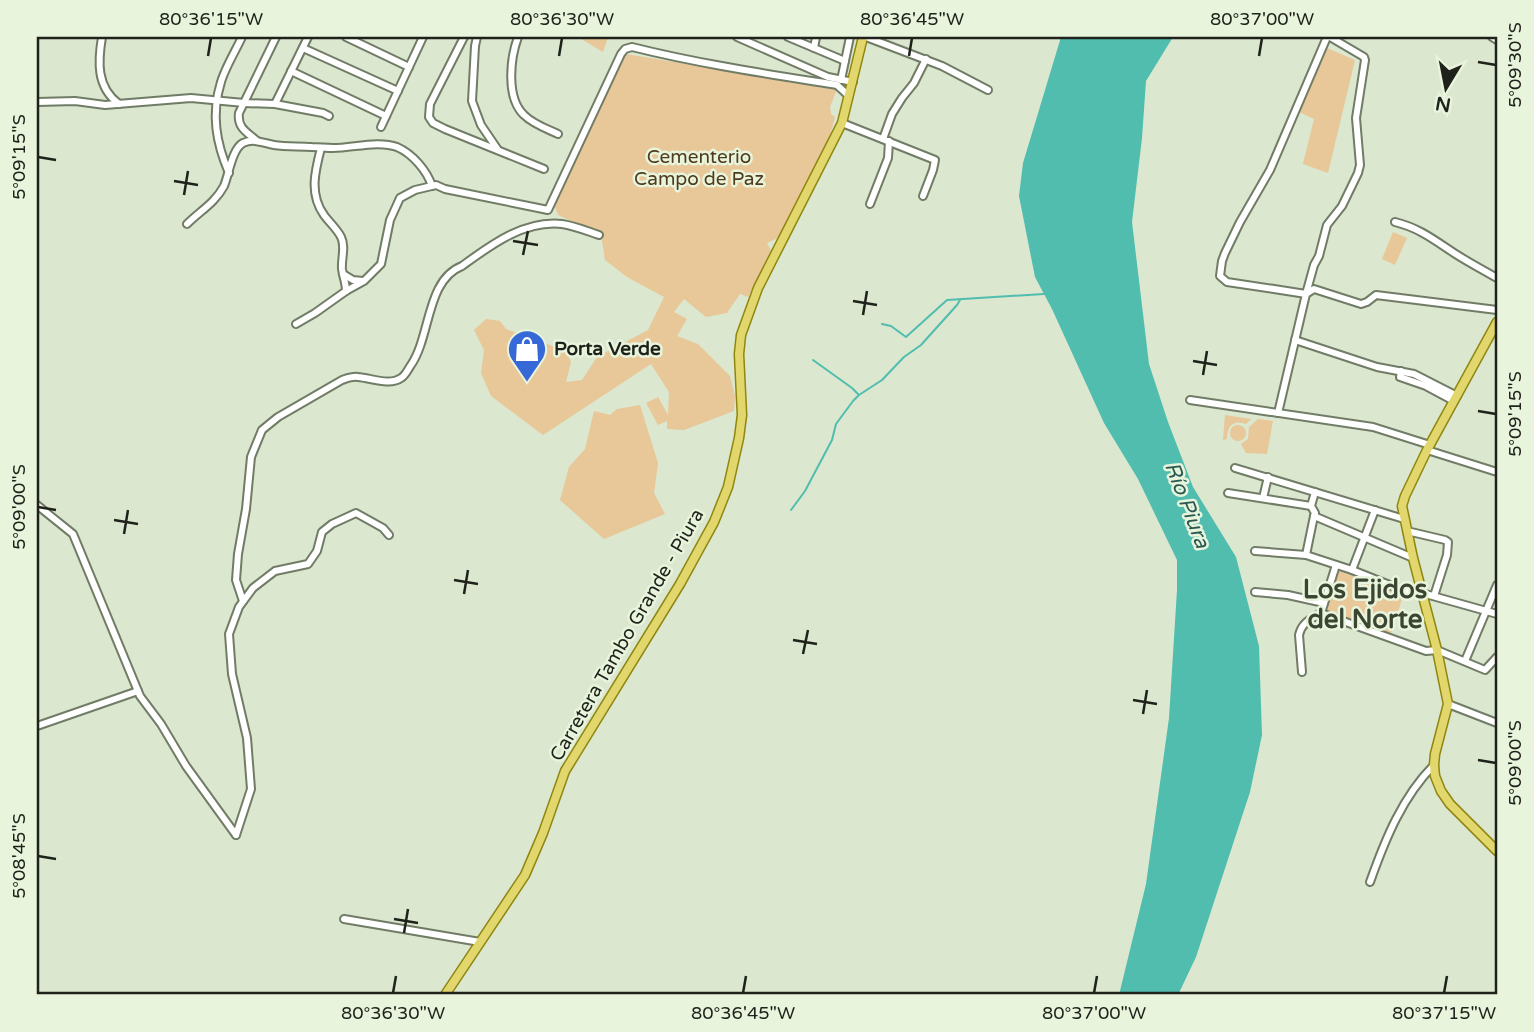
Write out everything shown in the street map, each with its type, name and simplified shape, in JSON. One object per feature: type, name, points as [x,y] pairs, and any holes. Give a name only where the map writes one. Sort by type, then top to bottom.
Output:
[{"type":"main road","name":"Carretera Tambo Grande - Piura","points":[[445,995],[530,866],[565,771],[680,584],[714,522],[728,487],[739,438],[742,404],[739,345],[745,322],[758,288],[842,123],[865,37]]},
{"type":"main road","points":[[1497,322],[1428,447],[1403,501],[1404,519],[1448,704],[1435,754],[1435,776],[1450,804],[1497,851]]},
{"type":"street","points":[[103,37],[99,60],[100,74],[105,89],[118,104]]},
{"type":"street","points":[[229,173],[218,141],[215,111],[221,80],[242,37]]},
{"type":"street","points":[[257,141],[241,128],[239,114],[276,37]]},
{"type":"street","points":[[275,104],[308,37]]},
{"type":"street","points":[[346,37],[409,67]]},
{"type":"street","points":[[382,127],[422,39],[411,37]]},
{"type":"street","points":[[464,37],[430,104],[429,117],[445,129],[544,169]]},
{"type":"street","points":[[477,37],[472,101],[481,125],[498,150]]},
{"type":"street","points":[[518,37],[512,81],[514,99],[524,115],[558,134]]},
{"type":"street","points":[[737,37],[821,74],[853,82]]},
{"type":"street","points":[[788,37],[845,61]]},
{"type":"street","points":[[814,48],[816,37]]},
{"type":"street","points":[[841,80],[850,37]]},
{"type":"street","points":[[865,37],[942,66],[988,90]]},
{"type":"street","points":[[1278,413],[1306,294],[1327,225],[1342,206],[1360,165],[1356,118],[1365,60],[1329,37],[1270,170],[1225,253],[1220,274],[1222,279],[1306,294],[1314,289],[1361,304],[1376,295],[1497,310]]},
{"type":"street","points":[[1492,37],[1497,40]]},
{"type":"street","points":[[460,46],[475,51]]},
{"type":"street","points":[[303,48],[398,91]]},
{"type":"street","points":[[296,324],[364,281],[381,264],[390,220],[400,198],[415,190],[440,186],[548,210],[621,54],[628,48],[836,85],[849,96]]},
{"type":"street","points":[[870,204],[888,158],[886,140],[892,114],[926,60]]},
{"type":"street","points":[[291,71],[386,116]]},
{"type":"street","points":[[37,102],[118,104],[191,98],[275,104],[329,116]]},
{"type":"street","points":[[842,123],[935,160],[923,195]]},
{"type":"street","points":[[187,224],[215,200],[229,173],[234,152],[244,143],[257,141],[274,145],[321,148],[379,144],[397,147],[421,166],[432,186]]},
{"type":"street","points":[[321,148],[314,180],[315,192],[318,204],[341,239],[346,291]]},
{"type":"street","points":[[1395,222],[1429,235],[1455,254],[1497,278]]},
{"type":"street","points":[[243,601],[236,580],[238,554],[251,457],[262,430],[278,417],[342,380],[360,377],[394,381],[404,376],[419,354],[440,284],[454,269],[507,236],[528,228],[559,224],[599,235]]},
{"type":"street","points":[[343,274],[353,280],[364,281]]},
{"type":"street","points":[[1295,340],[1377,367],[1401,371],[1455,398]]},
{"type":"street","points":[[1190,400],[1373,427],[1497,472]]},
{"type":"street","points":[[1236,468],[1404,519]]},
{"type":"street","points":[[1264,498],[1268,477]]},
{"type":"street","points":[[1306,555],[1315,513],[1311,506],[1315,492]]},
{"type":"street","points":[[1228,494],[1311,506]]},
{"type":"street","points":[[37,505],[73,534],[142,700],[236,835],[251,789],[247,737],[232,674],[229,634],[239,607],[253,588],[275,571],[308,564],[317,551],[322,532],[332,524],[356,513],[383,528],[389,535]]},
{"type":"street","points":[[1352,570],[1375,509]]},
{"type":"street","points":[[1314,516],[1413,558]]},
{"type":"street","points":[[1407,531],[1448,542],[1447,555],[1434,596]]},
{"type":"street","points":[[1255,551],[1306,555],[1402,590],[1497,614]]},
{"type":"street","points":[[1302,672],[1300,629],[1321,613],[1336,565]]},
{"type":"street","points":[[1465,662],[1497,585]]},
{"type":"street","points":[[1255,592],[1288,595],[1324,603]]},
{"type":"street","points":[[1321,613],[1426,651],[1437,650],[1485,670],[1497,657]]},
{"type":"street","points":[[37,726],[138,691]]},
{"type":"street","points":[[1448,704],[1497,723]]},
{"type":"street","points":[[1370,882],[1384,841],[1398,815],[1421,778],[1434,765]]},
{"type":"street","points":[[344,919],[480,942]]},
{"type":"green space","points":[[578,37],[608,37],[603,52]]},
{"type":"green space","points":[[1327,48],[1355,60],[1328,173],[1303,164],[1314,119],[1299,112]]},
{"type":"green space","name":"Cementerio Campo de Paz","points":[[626,54],[837,89],[830,107],[831,114],[835,117],[829,139],[778,238],[767,243],[771,251],[748,297],[740,294],[727,313],[706,317],[684,299],[674,312],[687,319],[677,336],[698,344],[730,376],[735,396],[734,411],[684,430],[667,429],[667,421],[658,425],[646,403],[658,397],[668,415],[669,392],[651,364],[543,435],[491,396],[481,373],[484,350],[474,330],[486,319],[500,321],[506,329],[566,351],[571,362],[566,382],[582,380],[597,357],[648,330],[664,297],[627,277],[605,260],[601,234],[558,215],[554,205]]},
{"type":"green space","points":[[1393,232],[1407,238],[1395,265],[1382,259]]},
{"type":"green space","points":[[640,405],[658,463],[654,493],[665,514],[604,539],[560,500],[569,467],[585,449],[594,411],[610,415],[617,409]]},
{"type":"green space","points":[[1225,415],[1251,419],[1246,424],[1234,423],[1228,430],[1227,439],[1223,440]]},
{"type":"green space","points":[[1258,419],[1273,421],[1267,454],[1246,453],[1241,444],[1248,439],[1249,427]]},
{"type":"green space","points":[[1238,425],[1244,427],[1244,439],[1238,441],[1232,439],[1230,433],[1232,427]]},
{"type":"green space","points":[[1336,570],[1404,593],[1390,636],[1325,613]]},
{"type":"water","name":"Río Piura","points":[[1061,37],[1173,37],[1146,81],[1132,222],[1149,364],[1193,487],[1236,557],[1259,646],[1262,735],[1250,792],[1196,957],[1178,995],[1119,995],[1146,884],[1169,718],[1177,560],[1138,479],[1104,423],[1035,277],[1019,196],[1023,163]]},
{"type":"waterway","points":[[882,324],[891,326],[906,337],[947,300],[1044,294]]},
{"type":"waterway","points":[[791,510],[805,491],[832,440],[836,424],[853,401],[882,380],[904,357],[921,345],[960,300]]},
{"type":"waterway","points":[[813,360],[858,394]]},
{"type":"place","name":"Porta Verde","points":[[527,383]]},
{"type":"district","name":"Los Ejidos del Norte","points":[[1365,604]]}]
